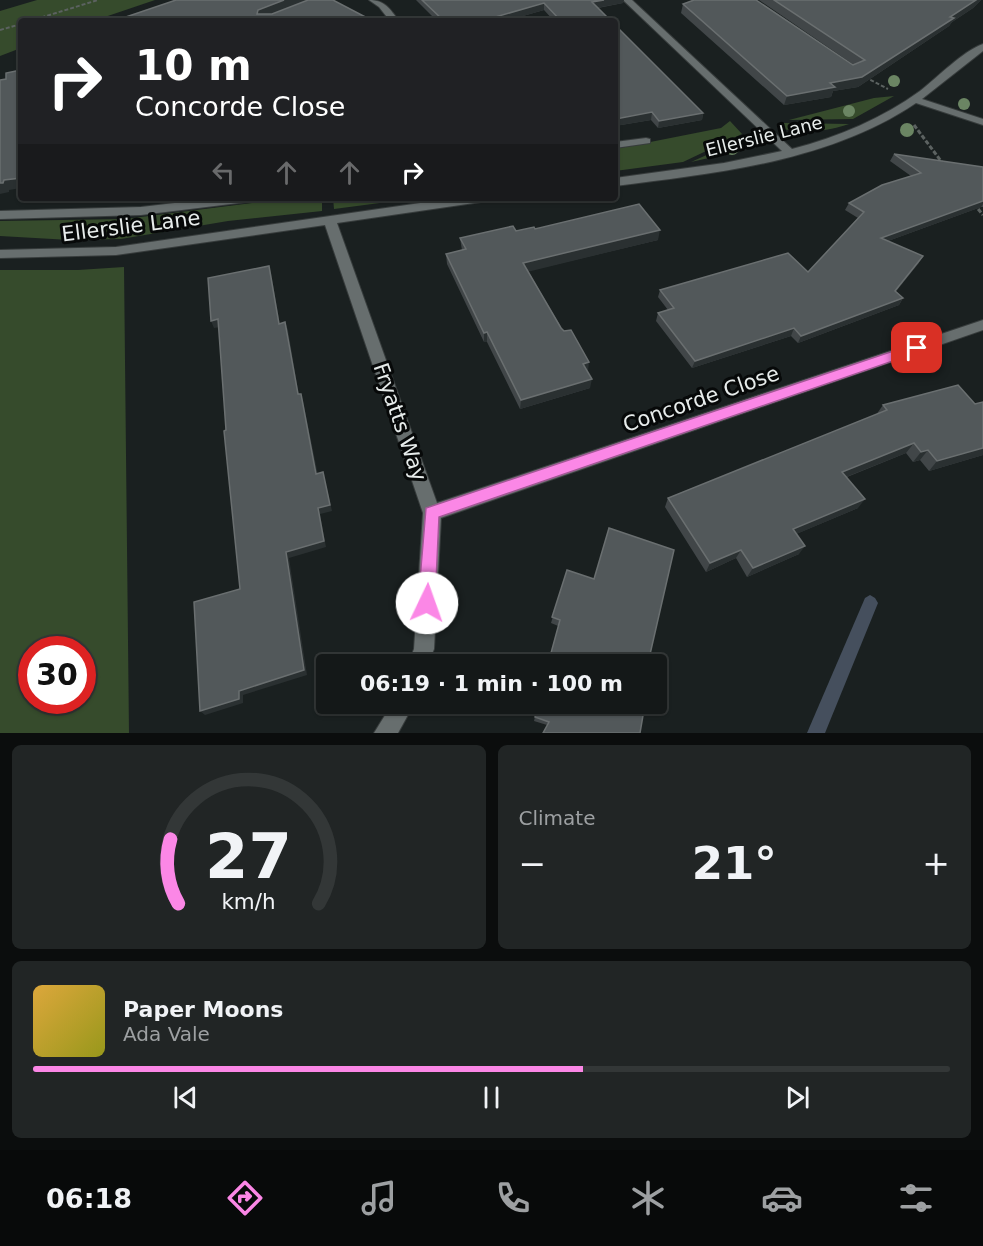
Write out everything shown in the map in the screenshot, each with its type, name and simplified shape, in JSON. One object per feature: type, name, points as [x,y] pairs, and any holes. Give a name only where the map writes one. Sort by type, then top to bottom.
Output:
[{"type":"street","points":[[373,0],[382,5],[393,18]]},
{"type":"street","points":[[627,0],[789,152]]},
{"type":"street","name":"Ellerslie Lane","points":[[618,182],[681,175],[789,152],[852,132],[901,108],[983,47]]},
{"type":"street","points":[[913,99],[983,122]]},
{"type":"street","points":[[618,145],[646,141]]},
{"type":"street","name":"Ellerslie Lane","points":[[0,215],[141,211],[223,201]]},
{"type":"street","name":"Ellerslie Lane","points":[[0,254],[116,251],[460,201]]},
{"type":"street","name":"Fryatts Way","points":[[330,220],[432,513],[422,654]]},
{"type":"street","name":"Concorde Close","points":[[432,513],[983,325]]},
{"type":"street","points":[[385,733],[397,714]]},
{"type":"path","points":[[40,18],[98,0]]},
{"type":"path","points":[[0,30],[18,25]]},
{"type":"path","points":[[865,76],[913,99]]},
{"type":"path","points":[[901,108],[949,171]]},
{"type":"path","points":[[969,197],[983,215]]},
{"type":"green space","points":[[37,0],[155,0],[102,18],[18,18],[18,49],[0,56],[0,11]]},
{"type":"green space","points":[[894,96],[853,119],[789,120],[874,98]]},
{"type":"green space","points":[[730,121],[742,134],[683,162],[618,171],[618,148],[721,128]]},
{"type":"green space","points":[[784,123],[849,124],[832,129],[800,131],[782,129]]},
{"type":"green space","points":[[751,135],[752,138],[744,150],[691,162]]},
{"type":"green space","points":[[267,201],[322,201],[322,211],[228,221],[121,239],[70,240],[0,236],[0,221],[125,219]]},
{"type":"green space","points":[[333,201],[395,201],[334,209]]},
{"type":"green space","points":[[124,267],[129,733],[0,733],[0,270],[78,270]]},
{"type":"building","points":[[176,0],[284,0],[258,10],[257,14],[272,14],[308,0],[333,0],[367,18],[123,18]]},
{"type":"building","points":[[422,0],[604,0],[592,2],[608,18],[558,18],[544,3],[492,18],[441,18]]},
{"type":"building","points":[[694,0],[756,0],[853,65],[865,60],[774,0],[976,0],[950,17],[954,18],[862,77],[830,83],[835,87],[787,96],[683,4]]},
{"type":"building","points":[[618,28],[703,113],[659,121],[652,112],[618,119]]},
{"type":"building","points":[[18,71],[18,178],[4,180],[0,183],[0,80],[6,79],[6,73]]},
{"type":"building","points":[[894,154],[983,167],[983,201],[881,238],[923,256],[895,291],[903,298],[801,336],[794,328],[695,361],[658,313],[674,308],[660,290],[788,253],[808,272],[864,212],[849,203],[882,185],[921,173]]},
{"type":"building","points":[[639,204],[660,230],[523,263],[561,328],[564,331],[571,330],[589,362],[583,364],[592,379],[521,400],[487,332],[484,333],[446,254],[466,249],[460,238],[513,226],[516,231],[534,227],[535,229]]},
{"type":"building","points":[[269,266],[279,324],[285,322],[316,474],[323,472],[330,505],[318,508],[324,541],[286,552],[304,670],[239,691],[239,699],[200,711],[194,602],[240,589],[224,431],[226,430],[218,319],[211,321],[208,278]]},
{"type":"building","points":[[958,385],[975,404],[983,402],[983,448],[937,461],[928,450],[921,452],[914,443],[842,472],[865,499],[793,529],[805,546],[753,568],[741,550],[710,563],[668,498],[887,410],[883,405]]},
{"type":"building","points":[[609,528],[674,550],[650,654],[551,654],[560,620],[552,617],[567,570],[594,579]]},
{"type":"building","points":[[536,714],[643,714],[640,733],[543,733],[549,722],[535,717]]},
{"type":"waterway","points":[[816,733],[870,603]]},
{"type":"route","points":[[427,603],[432,513],[917,348]]}]
